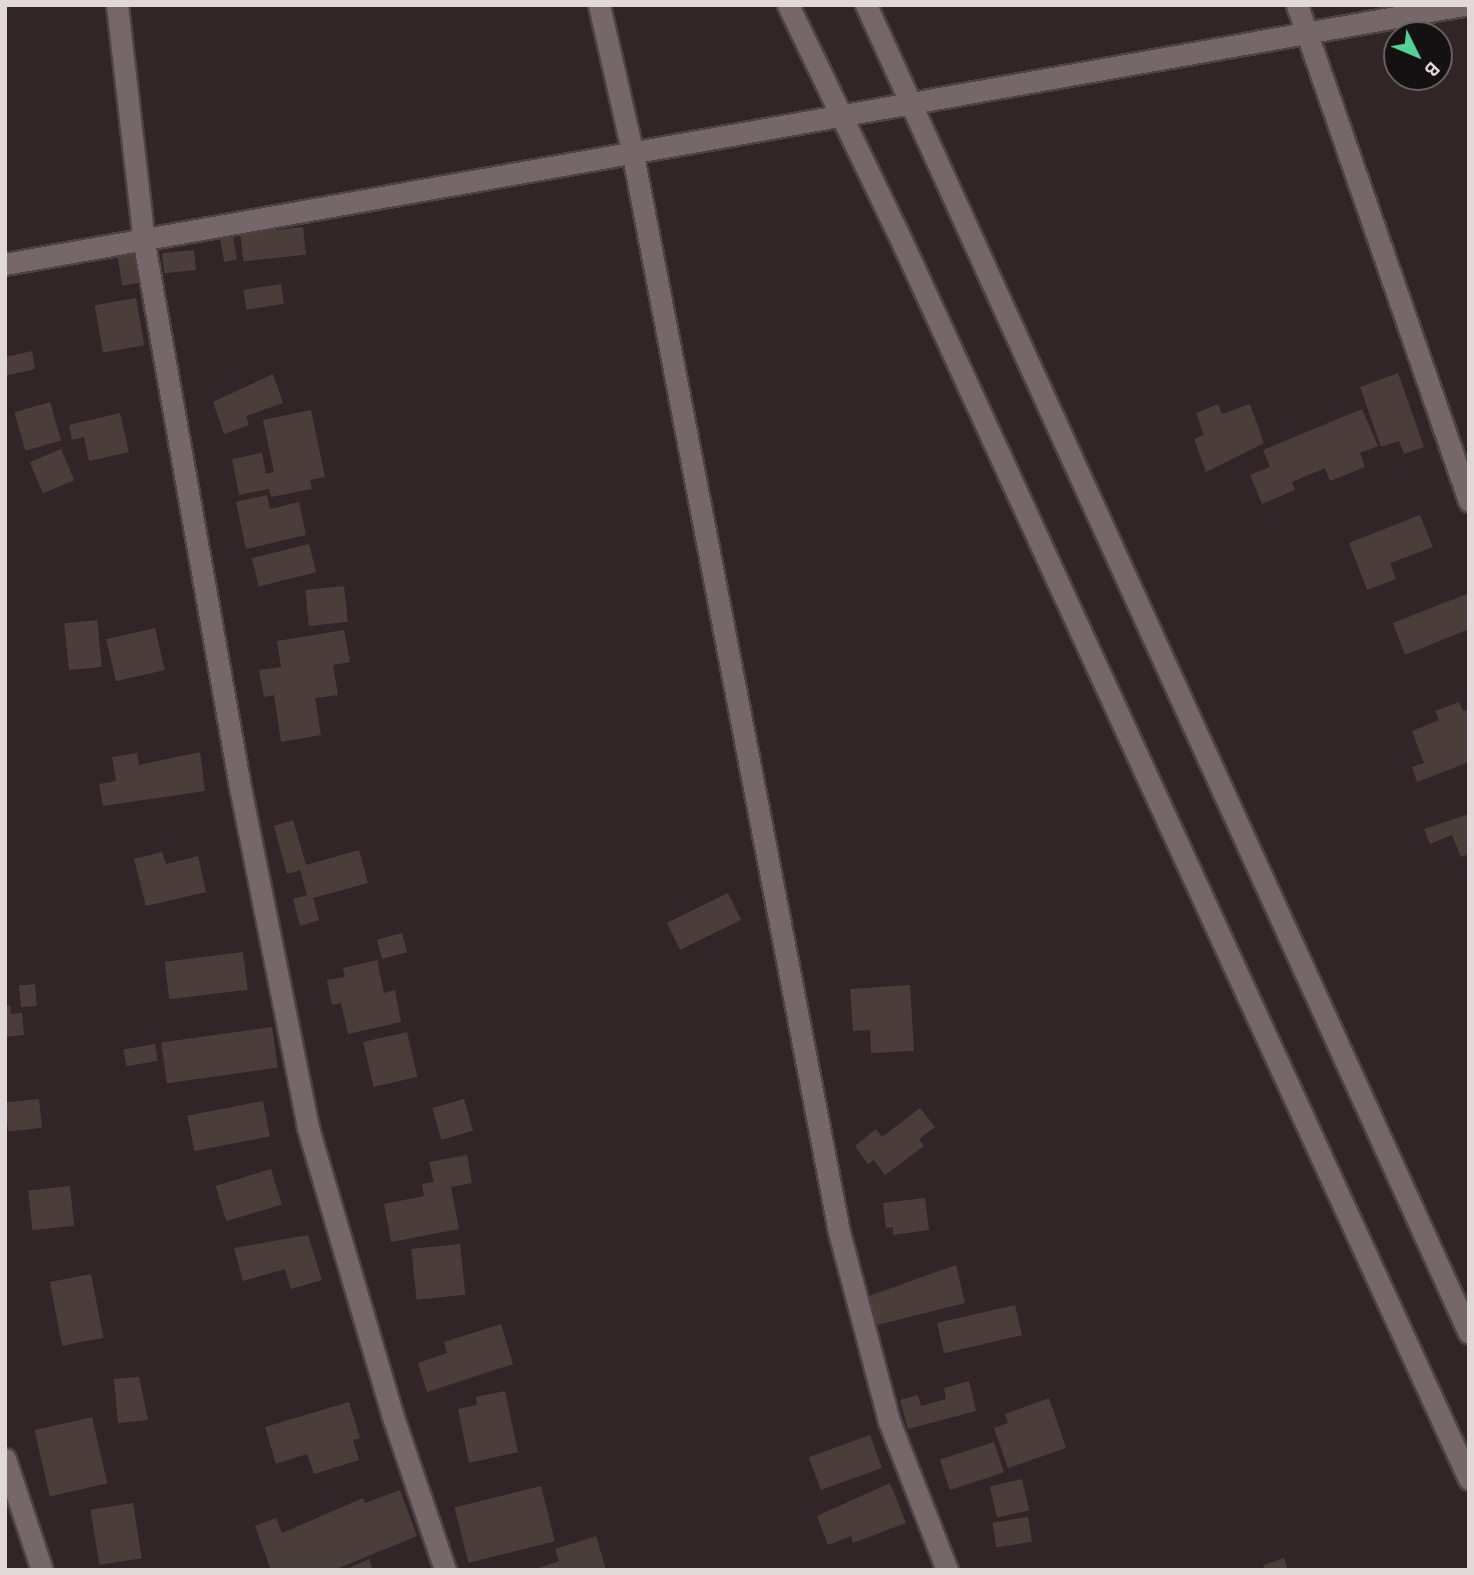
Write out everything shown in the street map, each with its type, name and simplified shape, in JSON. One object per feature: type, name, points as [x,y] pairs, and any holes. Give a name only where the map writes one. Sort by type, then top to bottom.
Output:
[{"type":"street","points":[[117,5],[144,243],[243,800],[308,1128],[384,1388],[445,1570]]},
{"type":"street","points":[[599,5],[633,155],[839,1232],[889,1420],[947,1570]]},
{"type":"street","points":[[788,5],[840,119],[897,231],[1469,1479]]},
{"type":"street","points":[[866,5],[1469,1333]]},
{"type":"street","points":[[1297,5],[1304,34],[1469,501]]},
{"type":"street","points":[[5,264],[144,243],[1464,5]]},
{"type":"street","points":[[5,1459],[42,1570]]},
{"type":"building","points":[[303,227],[306,255],[243,261],[240,234]]},
{"type":"building","points":[[233,237],[237,260],[224,262],[220,239]]},
{"type":"building","points":[[194,250],[196,270],[164,273],[162,253]]},
{"type":"building","points":[[135,251],[140,283],[122,285],[117,254]]},
{"type":"building","points":[[281,284],[284,304],[247,310],[243,290]]},
{"type":"building","points":[[136,298],[144,345],[103,353],[95,305]]},
{"type":"building","points":[[32,351],[35,369],[5,376],[5,357]]},
{"type":"building","points":[[1398,373],[1424,447],[1404,454],[1399,441],[1381,447],[1360,387]]},
{"type":"building","points":[[273,374],[283,403],[246,416],[249,425],[224,434],[213,402]]},
{"type":"building","points":[[50,402],[61,440],[25,451],[14,412]]},
{"type":"building","points":[[1218,404],[1222,414],[1250,404],[1264,443],[1206,472],[1194,439],[1204,435],[1196,413]]},
{"type":"building","points":[[1362,409],[1378,446],[1360,453],[1365,467],[1330,481],[1325,468],[1292,482],[1295,490],[1262,504],[1250,475],[1270,467],[1263,450]]},
{"type":"building","points":[[311,410],[325,477],[310,480],[312,489],[271,497],[269,489],[239,495],[232,459],[262,453],[266,474],[274,472],[263,420]]},
{"type":"building","points":[[120,413],[129,452],[89,461],[84,437],[72,440],[69,425]]},
{"type":"building","points":[[61,449],[74,480],[43,494],[30,462]]},
{"type":"building","points":[[267,495],[270,509],[299,502],[306,535],[246,549],[236,502]]},
{"type":"building","points":[[1420,515],[1433,547],[1390,563],[1396,579],[1367,590],[1349,543]]},
{"type":"building","points":[[309,544],[316,572],[259,586],[252,558]]},
{"type":"building","points":[[344,586],[348,622],[309,626],[305,590]]},
{"type":"building","points":[[1469,593],[1469,629],[1405,655],[1393,623]]},
{"type":"building","points":[[97,620],[102,667],[69,670],[64,623]]},
{"type":"building","points":[[155,628],[165,670],[116,681],[106,639]]},
{"type":"building","points":[[344,630],[350,662],[333,665],[338,695],[315,698],[321,735],[281,742],[274,695],[264,697],[259,670],[281,667],[277,641]]},
{"type":"building","points":[[1459,702],[1463,711],[1469,709],[1469,762],[1417,782],[1412,767],[1424,763],[1412,731],[1439,720],[1435,711]]},
{"type":"building","points":[[200,752],[205,791],[103,806],[99,784],[116,781],[112,757],[137,753],[139,765]]},
{"type":"building","points":[[1469,814],[1469,854],[1461,857],[1452,835],[1430,844],[1424,829]]},
{"type":"building","points":[[293,820],[306,865],[359,850],[368,883],[313,898],[319,920],[300,926],[293,899],[307,895],[300,870],[287,874],[274,826]]},
{"type":"building","points":[[162,852],[166,864],[198,856],[206,892],[146,906],[134,859]]},
{"type":"building","points":[[728,893],[741,920],[680,950],[667,923]]},
{"type":"building","points":[[402,933],[407,952],[382,959],[377,940]]},
{"type":"building","points":[[243,952],[248,990],[169,999],[165,962]]},
{"type":"building","points":[[377,960],[384,993],[395,990],[401,1022],[348,1034],[341,1003],[332,1005],[327,980],[345,977],[343,968]]},
{"type":"building","points":[[35,984],[37,1006],[21,1007],[19,985]]},
{"type":"building","points":[[910,985],[914,1051],[871,1053],[870,1030],[853,1031],[850,989]]},
{"type":"building","points":[[10,1005],[11,1014],[22,1013],[24,1035],[5,1037],[5,1006]]},
{"type":"building","points":[[272,1027],[278,1068],[167,1083],[161,1043]]},
{"type":"building","points":[[407,1032],[417,1077],[374,1087],[363,1042]]},
{"type":"building","points":[[155,1044],[158,1061],[126,1066],[123,1050]]},
{"type":"building","points":[[39,1099],[42,1128],[8,1131],[5,1103]]},
{"type":"building","points":[[464,1099],[473,1131],[441,1140],[432,1108]]},
{"type":"building","points":[[263,1101],[270,1136],[194,1151],[187,1116]]},
{"type":"building","points":[[920,1108],[935,1127],[919,1139],[924,1146],[885,1175],[874,1160],[868,1164],[855,1146],[876,1129],[882,1137]]},
{"type":"building","points":[[467,1155],[472,1183],[451,1187],[459,1229],[391,1242],[384,1204],[424,1196],[422,1184],[434,1182],[429,1162]]},
{"type":"building","points":[[271,1169],[282,1204],[226,1221],[216,1186]]},
{"type":"building","points":[[70,1186],[74,1226],[32,1230],[28,1190]]},
{"type":"building","points":[[925,1198],[929,1230],[893,1235],[893,1227],[886,1228],[883,1203]]},
{"type":"building","points":[[308,1235],[322,1280],[291,1289],[285,1269],[243,1281],[234,1248]]},
{"type":"building","points":[[460,1244],[465,1295],[417,1300],[411,1249]]},
{"type":"building","points":[[956,1265],[965,1303],[874,1326],[866,1297]]},
{"type":"building","points":[[91,1274],[103,1338],[62,1346],[50,1282]]},
{"type":"building","points":[[1015,1305],[1022,1335],[944,1353],[937,1323]]},
{"type":"building","points":[[501,1324],[513,1364],[427,1392],[418,1363],[447,1353],[444,1342]]},
{"type":"building","points":[[139,1377],[148,1420],[118,1423],[114,1379]]},
{"type":"building","points":[[969,1381],[976,1411],[908,1429],[900,1400],[918,1395],[921,1406],[946,1399],[944,1388]]},
{"type":"building","points":[[505,1391],[518,1452],[469,1463],[458,1409],[477,1405],[476,1397]]},
{"type":"building","points":[[1049,1398],[1066,1448],[1008,1468],[994,1428],[1008,1423],[1005,1414]]},
{"type":"building","points":[[349,1402],[360,1438],[353,1440],[359,1460],[314,1474],[307,1454],[276,1464],[265,1427]]},
{"type":"building","points":[[92,1417],[107,1483],[50,1497],[35,1430]]},
{"type":"building","points":[[870,1435],[882,1468],[821,1490],[809,1457]]},
{"type":"building","points":[[994,1442],[1004,1472],[950,1490],[940,1460]]},
{"type":"building","points":[[1022,1479],[1029,1510],[997,1518],[990,1486]]},
{"type":"building","points":[[890,1483],[906,1523],[853,1543],[851,1536],[828,1545],[817,1516]]},
{"type":"building","points":[[541,1486],[555,1541],[468,1563],[455,1508]]},
{"type":"building","points":[[400,1490],[417,1536],[334,1570],[271,1570],[255,1526],[276,1518],[282,1533],[363,1498],[365,1503]]},
{"type":"building","points":[[133,1503],[142,1558],[99,1565],[91,1510]]},
{"type":"building","points":[[1028,1517],[1032,1542],[996,1547],[992,1523]]},
{"type":"building","points":[[596,1536],[606,1570],[533,1570],[559,1561],[555,1549]]},
{"type":"building","points":[[1284,1558],[1288,1570],[1265,1570],[1263,1565]]},
{"type":"building","points":[[369,1559],[373,1570],[345,1570]]}]
